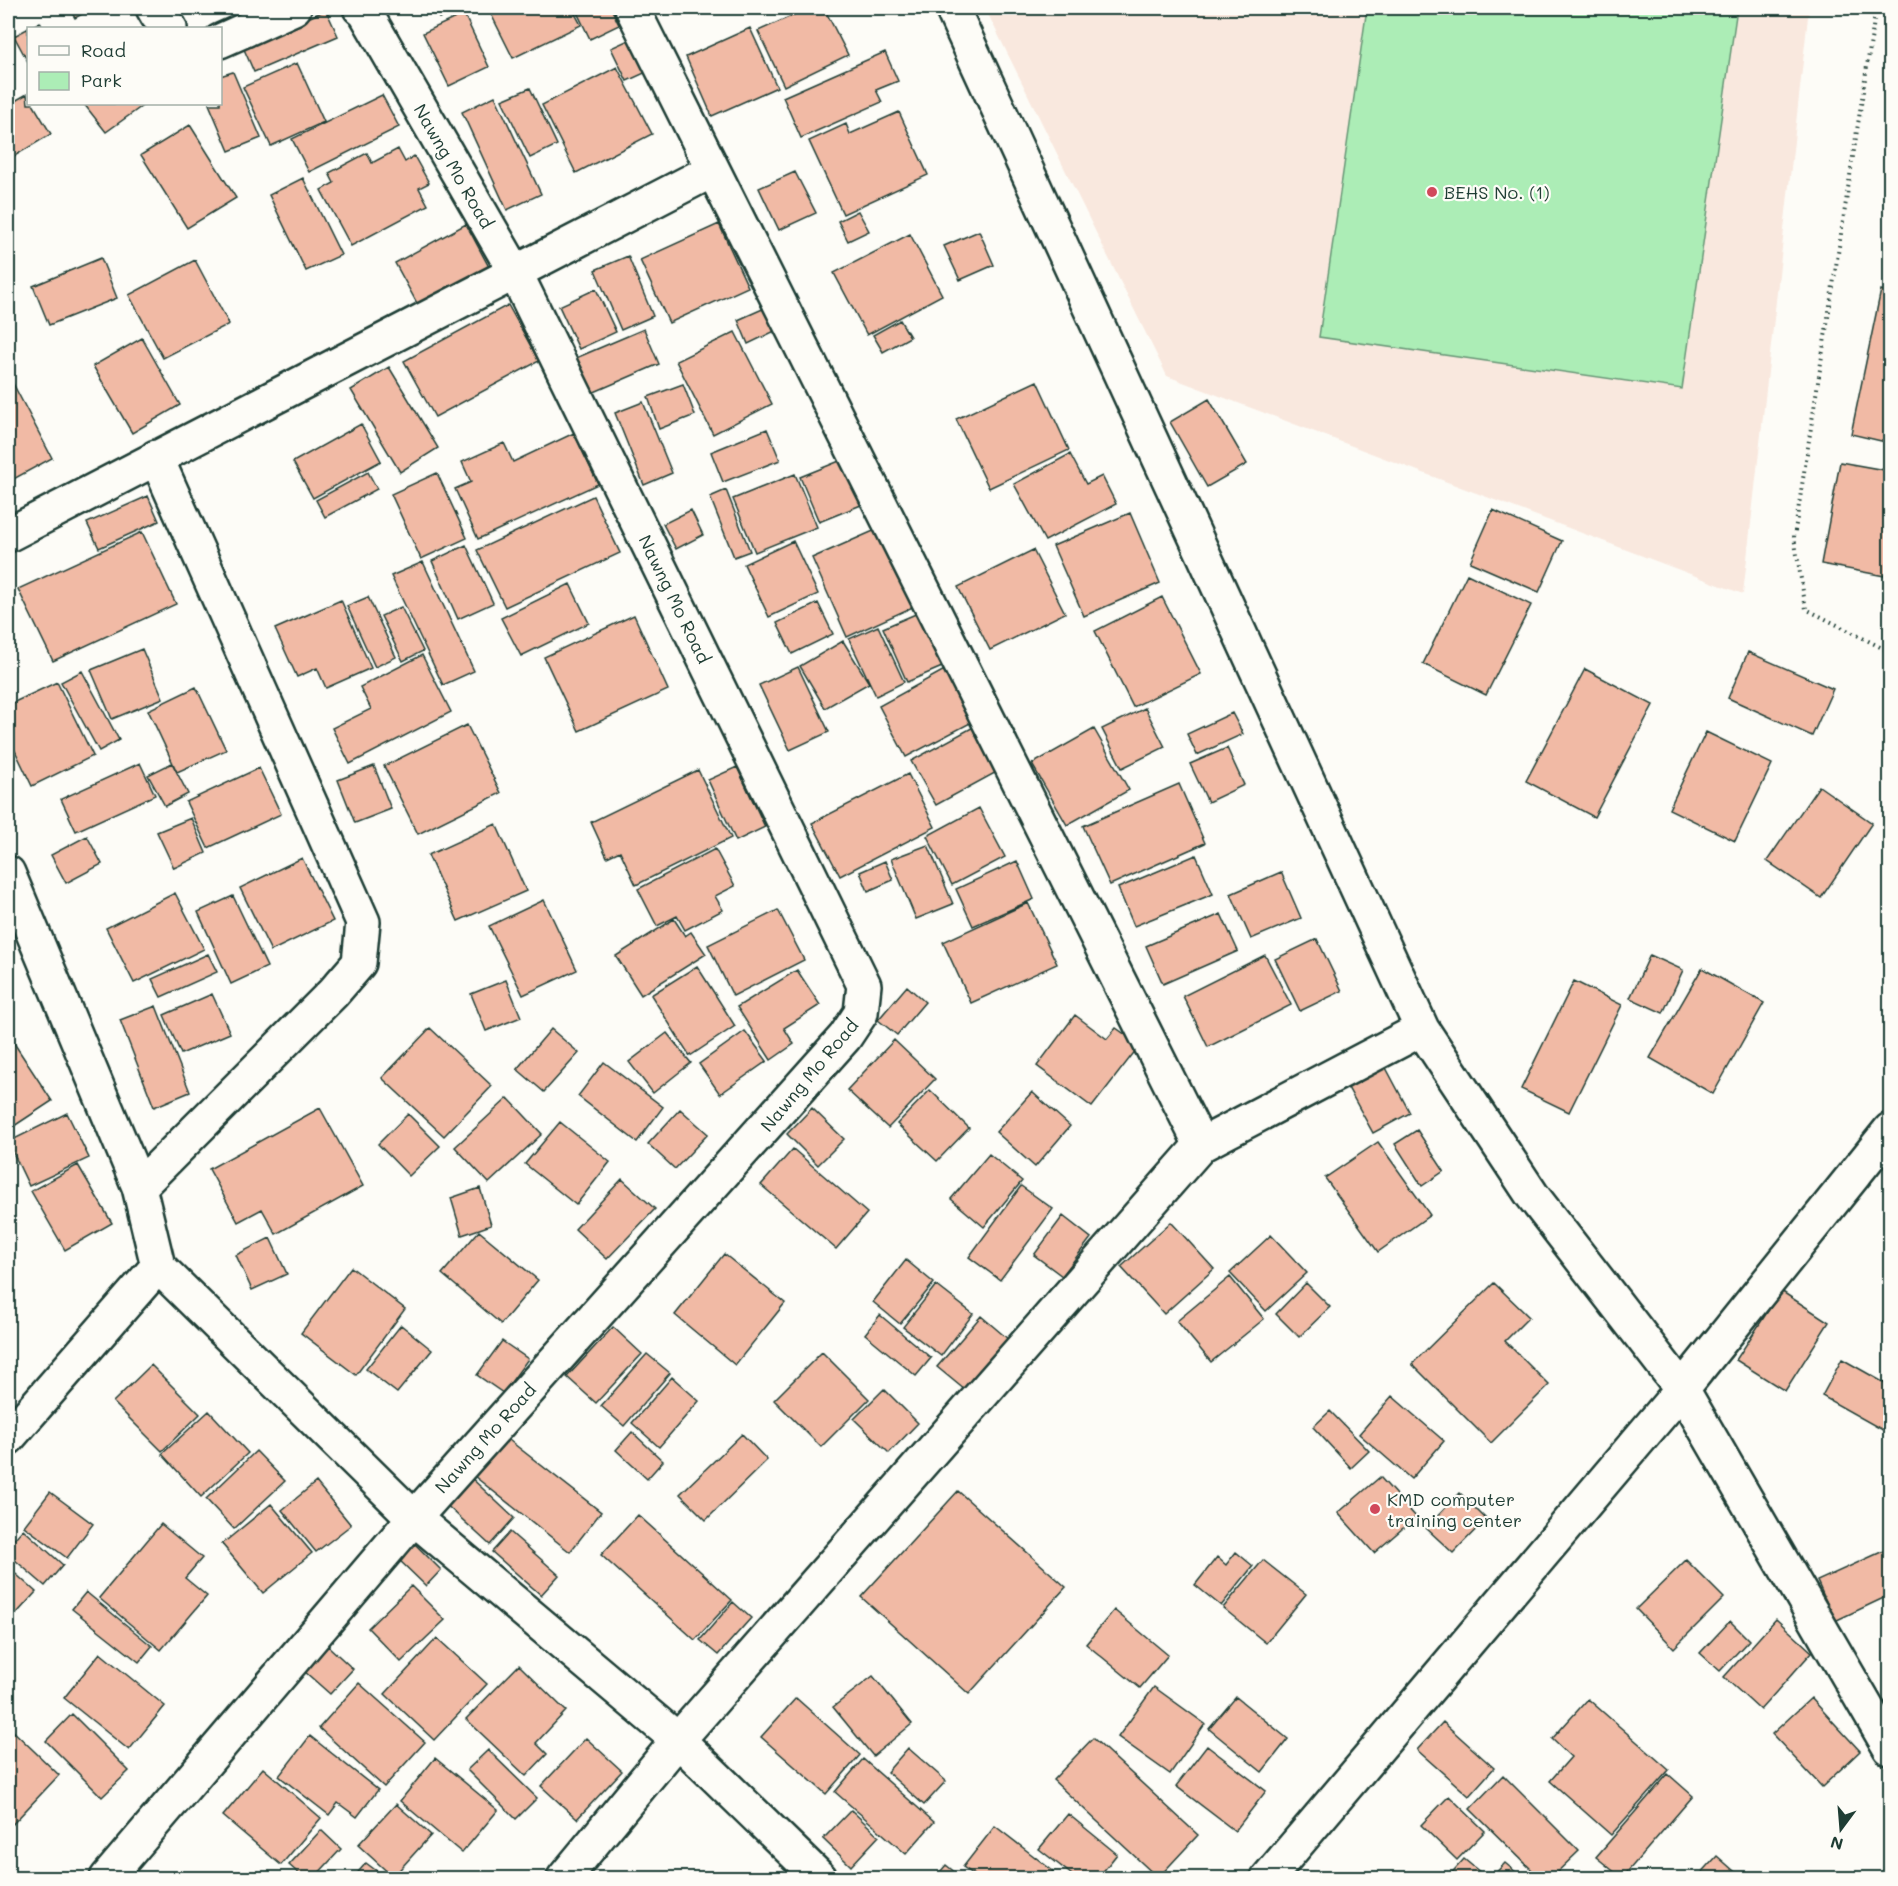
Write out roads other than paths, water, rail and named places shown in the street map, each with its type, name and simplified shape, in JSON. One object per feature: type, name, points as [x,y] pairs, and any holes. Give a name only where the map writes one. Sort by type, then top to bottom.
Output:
[{"type":"street","points":[[153,8],[169,27]]},
{"type":"street","points":[[222,39],[294,8]]},
{"type":"street","name":"Nawng Mo Road","points":[[107,1878],[414,1518],[845,1037],[861,1013],[864,985],[514,270],[365,12],[360,8]]},
{"type":"street","points":[[632,8],[1201,1145]]},
{"type":"street","points":[[952,8],[1422,1029],[1532,1195],[1682,1389],[1890,1748]]},
{"type":"street","points":[[8,534],[514,270],[713,170]]},
{"type":"street","points":[[139,1187],[333,993],[359,963],[363,922],[156,457]]},
{"type":"street","points":[[8,873],[15,915],[139,1187],[158,1266],[414,1518],[678,1740],[820,1878]]},
{"type":"street","points":[[564,1878],[678,1740],[1201,1145],[1422,1029]]},
{"type":"street","points":[[1268,1878],[1682,1389],[1890,1130]]},
{"type":"street","points":[[8,1438],[158,1266]]},
{"type":"place","name":"BEHS No. (1)","points":[[1432,192]]},
{"type":"place","name":"KMD computer training center","points":[[1375,1509]]}]
